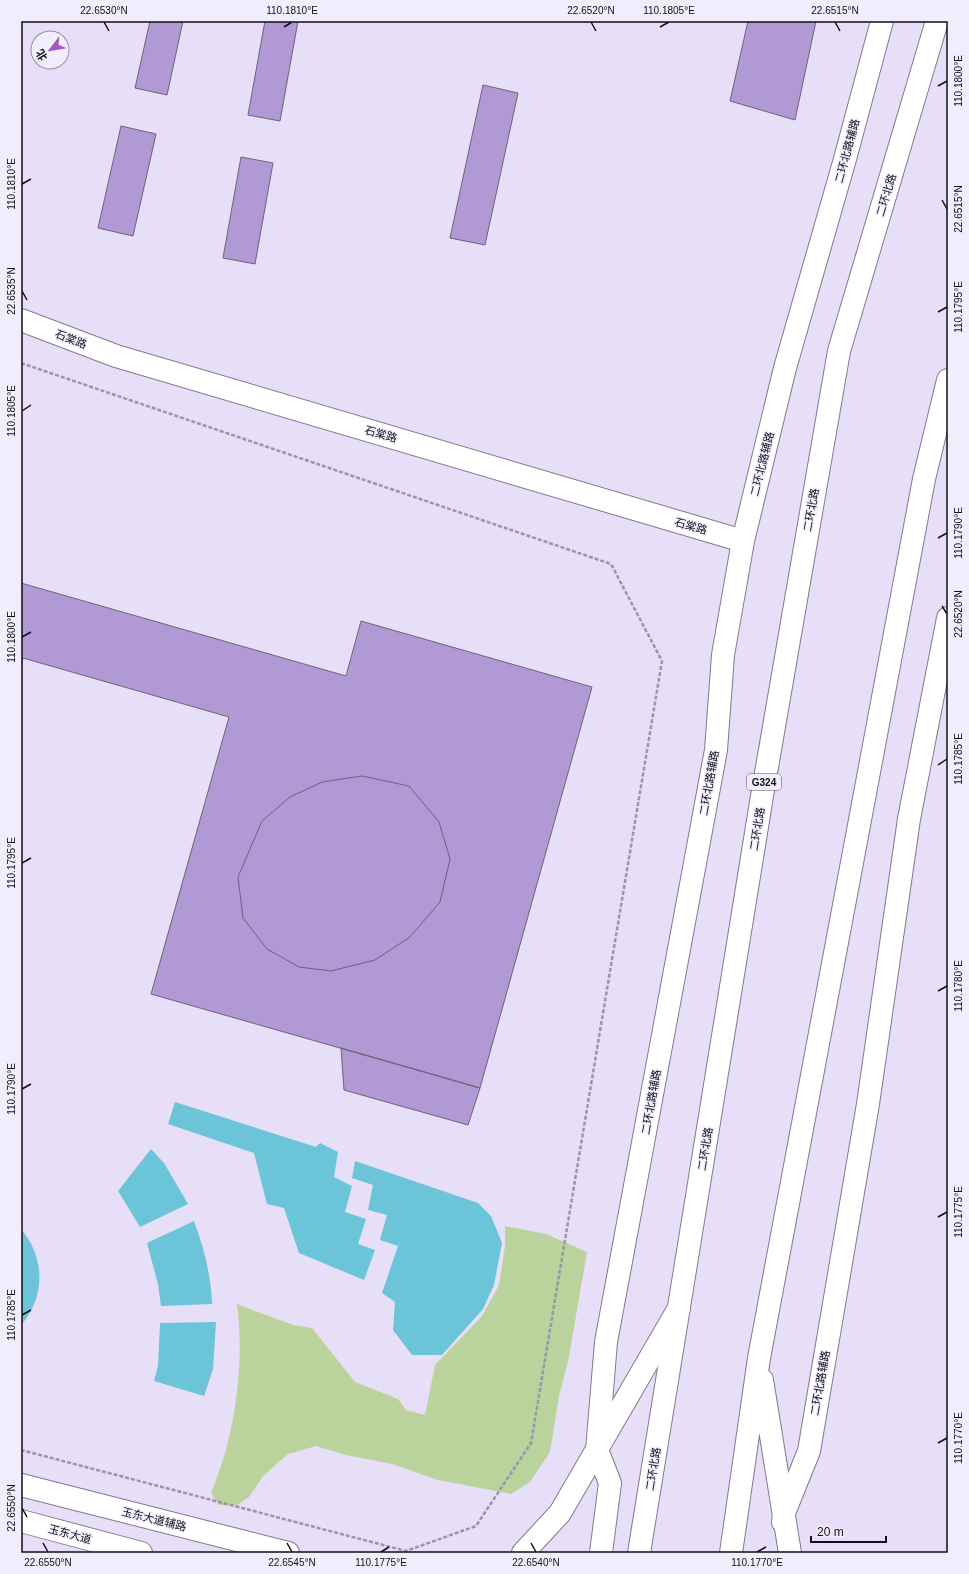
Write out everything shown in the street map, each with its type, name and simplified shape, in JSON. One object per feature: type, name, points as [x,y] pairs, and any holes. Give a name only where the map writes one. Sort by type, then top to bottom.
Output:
[{"type":"main road","name":"二环北路辅路","points":[[601,1553],[610,1483],[597,1450],[606,1342],[716,750],[723,655],[743,542],[785,368],[845,159],[882,21]]},
{"type":"main road","name":"二环北路","points":[[639,1553],[763,788],[839,351],[938,21]]},
{"type":"main road","name":"石棠路","points":[[21,320],[116,356],[743,542]]},
{"type":"main road","points":[[731,1553],[759,1358],[924,479],[948,380]]},
{"type":"main road","name":"二环北路辅路","points":[[779,1553],[784,1513],[809,1450],[868,1104],[910,819],[948,618]]},
{"type":"main road","points":[[522,1553],[560,1513],[679,1307]]},
{"type":"main road","points":[[759,1358],[790,1553]]},
{"type":"main road","name":"玉东大道辅路","points":[[21,1485],[288,1553]]},
{"type":"main road","name":"玉东大道","points":[[21,1521],[141,1553]]},
{"type":"path","points":[[21,364],[611,564],[662,661],[530,1444],[476,1526],[406,1551],[21,1450]]},
{"type":"green space","points":[[505,1226],[546,1234],[587,1252],[568,1362],[559,1396],[550,1452],[530,1482],[511,1494],[438,1480],[392,1464],[346,1455],[316,1446],[288,1454],[263,1476],[249,1497],[237,1505],[219,1505],[211,1493],[226,1448],[236,1400],[240,1351],[237,1304],[293,1325],[312,1328],[355,1382],[398,1399],[406,1410],[425,1415],[435,1365],[482,1316],[499,1285],[505,1246]]},
{"type":"water","points":[[175,1102],[316,1147],[320,1143],[338,1152],[334,1177],[352,1186],[345,1212],[366,1219],[358,1244],[375,1250],[364,1280],[299,1253],[284,1208],[267,1204],[254,1153],[168,1124]]},
{"type":"water","points":[[151,1149],[164,1163],[188,1204],[140,1227],[118,1191]]},
{"type":"water","points":[[355,1161],[478,1203],[491,1216],[502,1243],[494,1285],[483,1309],[442,1355],[412,1355],[393,1330],[395,1302],[382,1293],[398,1246],[380,1240],[387,1215],[368,1210],[373,1185],[352,1178]]},
{"type":"water","points":[[194,1221],[206,1262],[212,1304],[161,1306],[158,1284],[147,1243]]},
{"type":"water","points":[[21,1229],[35,1252],[39,1277],[35,1302],[21,1325]]},
{"type":"water","points":[[216,1322],[213,1369],[204,1396],[154,1381],[158,1366],[160,1323]]},
{"type":"building","points":[[150,21],[183,21],[167,95],[135,88]]},
{"type":"building","points":[[265,21],[298,21],[280,121],[248,115]]},
{"type":"building","points":[[748,21],[816,21],[795,120],[730,101]]},
{"type":"building","points":[[483,85],[518,93],[485,245],[450,238]]},
{"type":"building","points":[[121,126],[156,134],[133,236],[98,228]]},
{"type":"building","points":[[241,157],[273,163],[255,264],[223,258]]},
{"type":"building","points":[[21,583],[346,676],[361,621],[592,687],[480,1088],[151,994],[229,717],[23,658],[21,666]]},
{"type":"building","points":[[362,776],[409,786],[439,822],[450,859],[440,902],[410,937],[375,960],[331,971],[299,967],[267,949],[243,918],[238,877],[262,821],[290,797],[322,782]]},
{"type":"building","points":[[341,1048],[480,1088],[468,1125],[344,1090]]}]
